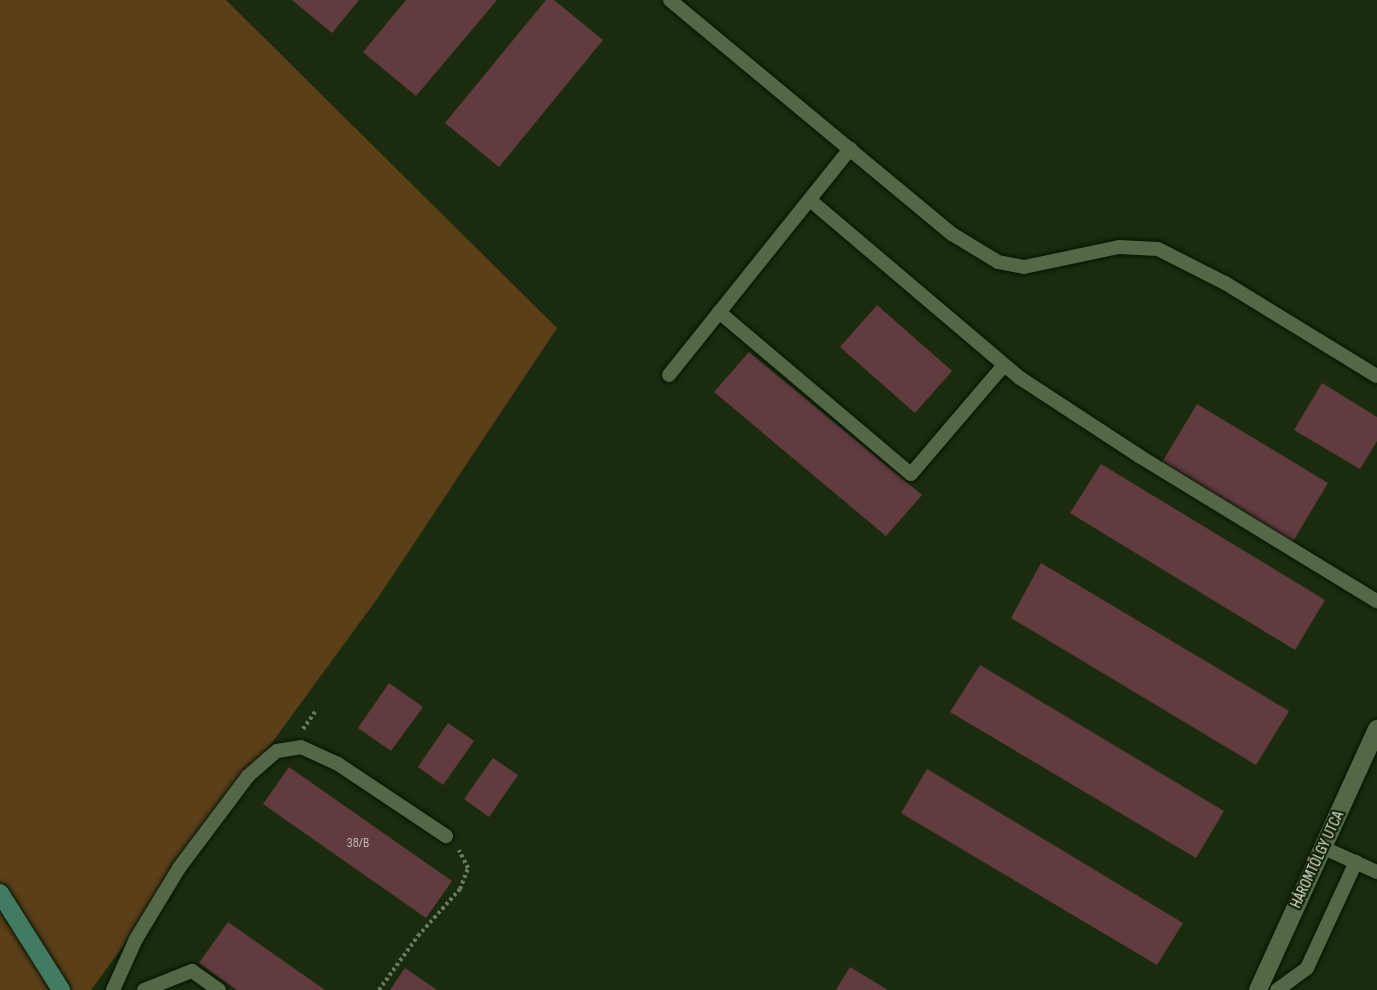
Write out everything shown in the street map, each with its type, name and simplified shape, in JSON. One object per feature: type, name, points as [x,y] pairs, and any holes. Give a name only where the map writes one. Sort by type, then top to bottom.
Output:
[{"type":"main road","points":[[0,893],[61,990]]},
{"type":"street","name":"HÁROMTÖLGY UTCA","points":[[1258,990],[1376,733]]},
{"type":"lane","points":[[670,0],[952,234],[998,262],[1024,267],[1119,246],[1158,249],[1225,283],[1377,376]]},
{"type":"lane","points":[[669,375],[850,149]]},
{"type":"lane","points":[[810,200],[1004,365],[1139,456],[1377,601]]},
{"type":"lane","points":[[719,312],[911,474],[1004,365]]},
{"type":"lane","points":[[113,990],[136,939],[179,868],[248,776],[277,751],[290,747],[311,750],[446,836]]},
{"type":"lane","points":[[1324,848],[1377,872]]},
{"type":"lane","points":[[1277,990],[1307,968],[1356,862]]},
{"type":"lane","points":[[144,990],[192,972],[219,990]]},
{"type":"path","points":[[379,990],[466,878],[464,858],[446,836]]},
{"type":"shaded area","points":[[0,0],[226,0],[557,328],[377,599],[91,990],[0,990]]},
{"type":"building","points":[[292,0],[359,0],[332,33]]},
{"type":"building","points":[[406,0],[497,0],[416,96],[363,52]]},
{"type":"building","points":[[546,0],[554,0],[603,40],[499,167],[445,123]]},
{"type":"building","points":[[877,305],[952,371],[915,413],[840,347]]},
{"type":"building","points":[[749,352],[922,495],[886,536],[714,392]]},
{"type":"building","points":[[1322,383],[1377,417],[1377,441],[1360,469],[1294,430]]},
{"type":"building","points":[[1197,404],[1328,483],[1292,543],[1161,464]]},
{"type":"building","points":[[1101,464],[1325,600],[1295,650],[1070,513]]},
{"type":"building","points":[[1041,563],[1289,711],[1256,765],[1011,618]]},
{"type":"building","points":[[980,665],[1224,811],[1196,858],[950,712]]},
{"type":"building","points":[[389,683],[423,707],[391,751],[358,728]]},
{"type":"building","points":[[448,723],[474,741],[443,785],[418,767]]},
{"type":"building","points":[[493,758],[518,775],[489,817],[464,799]]},
{"type":"building","points":[[289,767],[452,881],[426,918],[263,804]]},
{"type":"building","points":[[927,769],[1183,923],[1157,965],[901,813]]},
{"type":"building","points":[[228,922],[325,990],[237,990],[199,963]]},
{"type":"building","points":[[850,967],[888,990],[836,990]]},
{"type":"building","points":[[405,968],[437,990],[390,990]]}]
